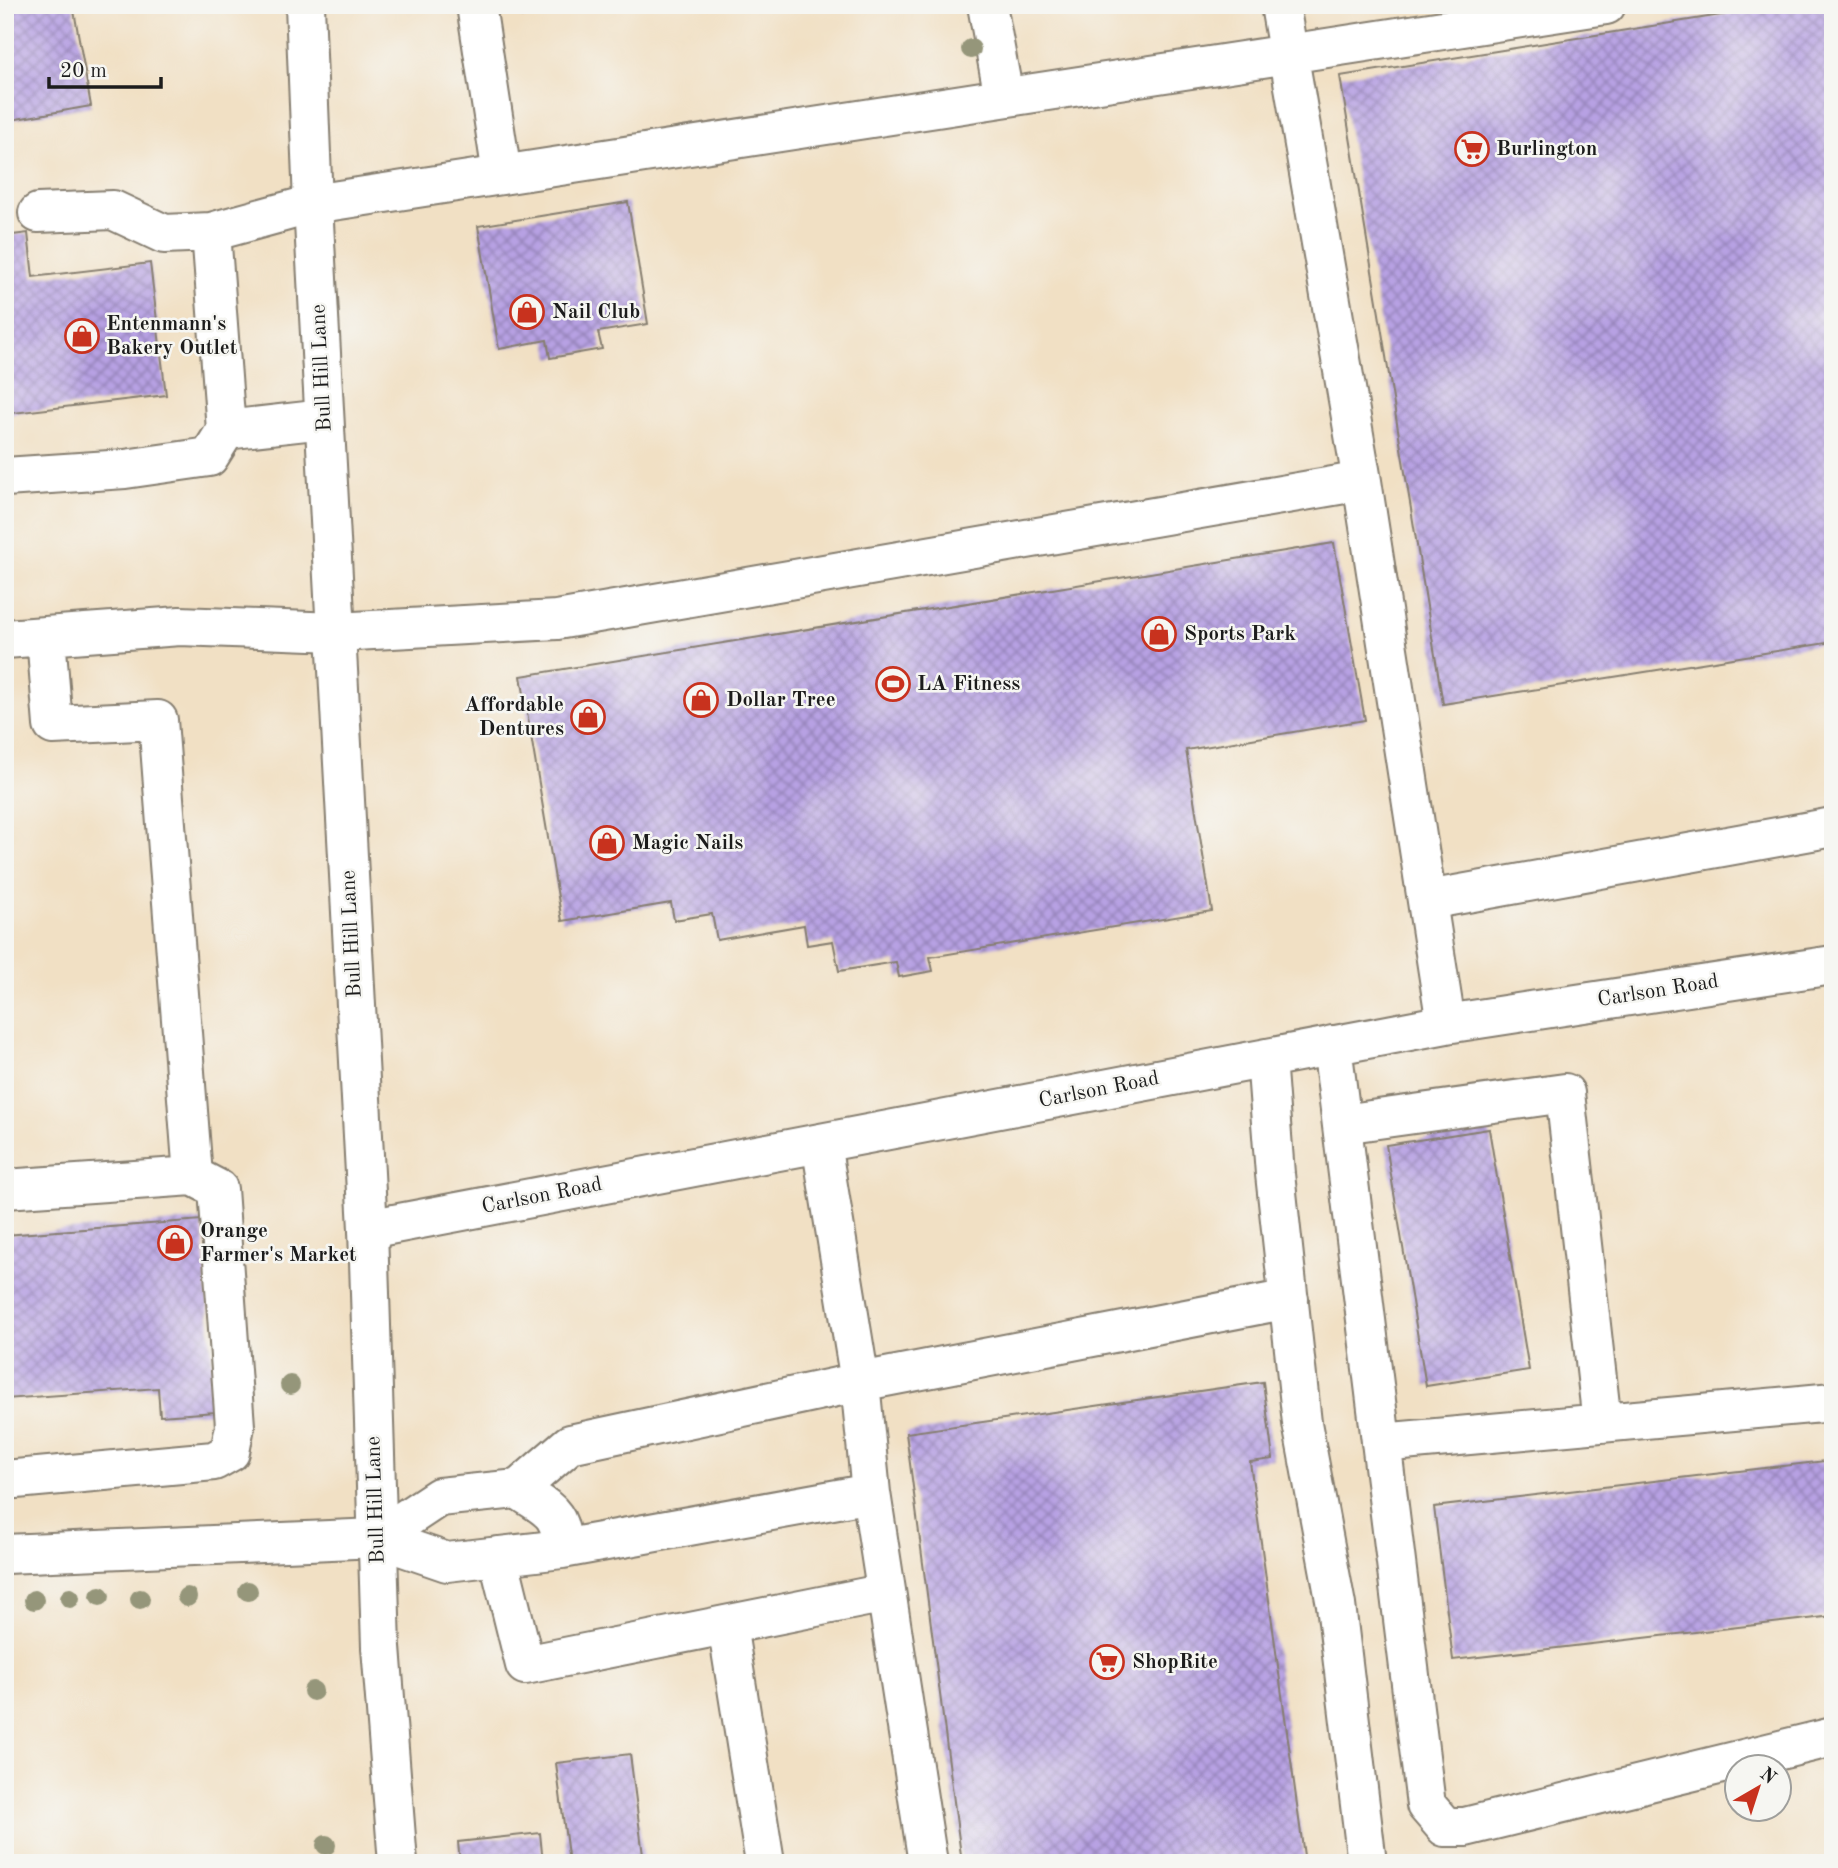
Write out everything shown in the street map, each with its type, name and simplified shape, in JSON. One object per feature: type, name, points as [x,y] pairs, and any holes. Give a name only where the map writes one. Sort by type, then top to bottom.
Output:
[{"type":"main road","name":"Bull Hill Lane","points":[[305,5],[324,419],[368,1229],[381,1647],[398,1863]]},
{"type":"main road","points":[[476,5],[502,175]]},
{"type":"main road","points":[[987,5],[1004,97]]},
{"type":"main road","points":[[1280,5],[1362,481],[1446,1024]]},
{"type":"main road","points":[[38,213],[113,210],[164,234],[211,232],[313,204],[1606,5]]},
{"type":"main road","points":[[5,477],[125,469],[209,457],[226,429],[211,232]]},
{"type":"main road","points":[[226,429],[324,419]]},
{"type":"main road","points":[[5,639],[180,626],[336,632],[556,620],[1362,481]]},
{"type":"main road","points":[[46,636],[52,725],[158,720],[193,1176]]},
{"type":"main road","points":[[1428,900],[1833,827]]},
{"type":"main road","name":"Carlson Road","points":[[368,1229],[1446,1024],[1833,965]]},
{"type":"main road","points":[[1332,1045],[1426,1805],[1445,1827],[1465,1826],[1833,1737]]},
{"type":"main road","points":[[1266,1058],[1275,1174],[1302,1423],[1336,1605],[1367,1863]]},
{"type":"main road","points":[[1342,1124],[1565,1093],[1602,1423]]},
{"type":"main road","points":[[821,1143],[860,1382],[871,1493],[928,1863]]},
{"type":"main road","points":[[5,1189],[193,1176],[218,1189],[235,1426],[230,1452],[214,1461],[5,1480]]},
{"type":"main road","points":[[377,1538],[439,1497],[518,1489],[570,1444],[860,1382],[1289,1299]]},
{"type":"main road","points":[[1381,1443],[1833,1402]]},
{"type":"main road","points":[[518,1489],[557,1518],[562,1532],[562,1549]]},
{"type":"main road","points":[[5,1554],[377,1538],[447,1562],[562,1549],[871,1493]]},
{"type":"main road","points":[[498,1556],[525,1665],[886,1593]]},
{"type":"main road","points":[[727,1625],[765,1863]]},
{"type":"building","points":[[5,5],[73,5],[91,106],[5,121]]},
{"type":"building","points":[[520,5],[587,5],[588,7],[522,17]]},
{"type":"building","points":[[1783,5],[1833,5],[1833,642],[1443,704],[1340,76]]},
{"type":"building","points":[[628,202],[648,324],[598,332],[602,349],[550,358],[547,340],[499,349],[478,226]]},
{"type":"building","name":"Entenmann's Bakery Outlet","points":[[28,233],[33,277],[150,263],[166,395],[5,414],[5,236]]},
{"type":"building","points":[[1334,543],[1365,720],[1186,750],[1212,911],[930,957],[933,971],[899,977],[896,962],[839,971],[833,941],[807,945],[804,925],[717,940],[712,914],[674,920],[671,903],[562,921],[521,676]]},
{"type":"building","points":[[1489,1129],[1529,1370],[1426,1386],[1386,1145]]},
{"type":"building","points":[[202,1220],[216,1412],[160,1416],[158,1388],[5,1399],[5,1235]]},
{"type":"building","name":"ShopRite","points":[[1263,1382],[1273,1459],[1250,1462],[1305,1863],[962,1863],[906,1433]]},
{"type":"building","points":[[1833,1460],[1833,1616],[1453,1660],[1434,1507]]},
{"type":"building","points":[[630,1754],[644,1863],[569,1863],[556,1763]]},
{"type":"building","points":[[540,1833],[543,1863],[460,1863],[458,1842]]},
{"type":"place","name":"Burlington","points":[[1472,149]]},
{"type":"place","name":"Nail Club","points":[[527,312]]},
{"type":"place","name":"Entenmann's Bakery Outlet","points":[[82,336]]},
{"type":"place","name":"Sports Park","points":[[1159,634]]},
{"type":"place","name":"LA Fitness","points":[[893,684]]},
{"type":"place","name":"Dollar Tree","points":[[701,700]]},
{"type":"place","name":"Affordable Dentures","points":[[588,717]]},
{"type":"place","name":"Magic Nails","points":[[607,843]]},
{"type":"place","name":"Orange Farmer's Market","points":[[175,1243]]},
{"type":"place","name":"ShopRite","points":[[1107,1662]]}]
